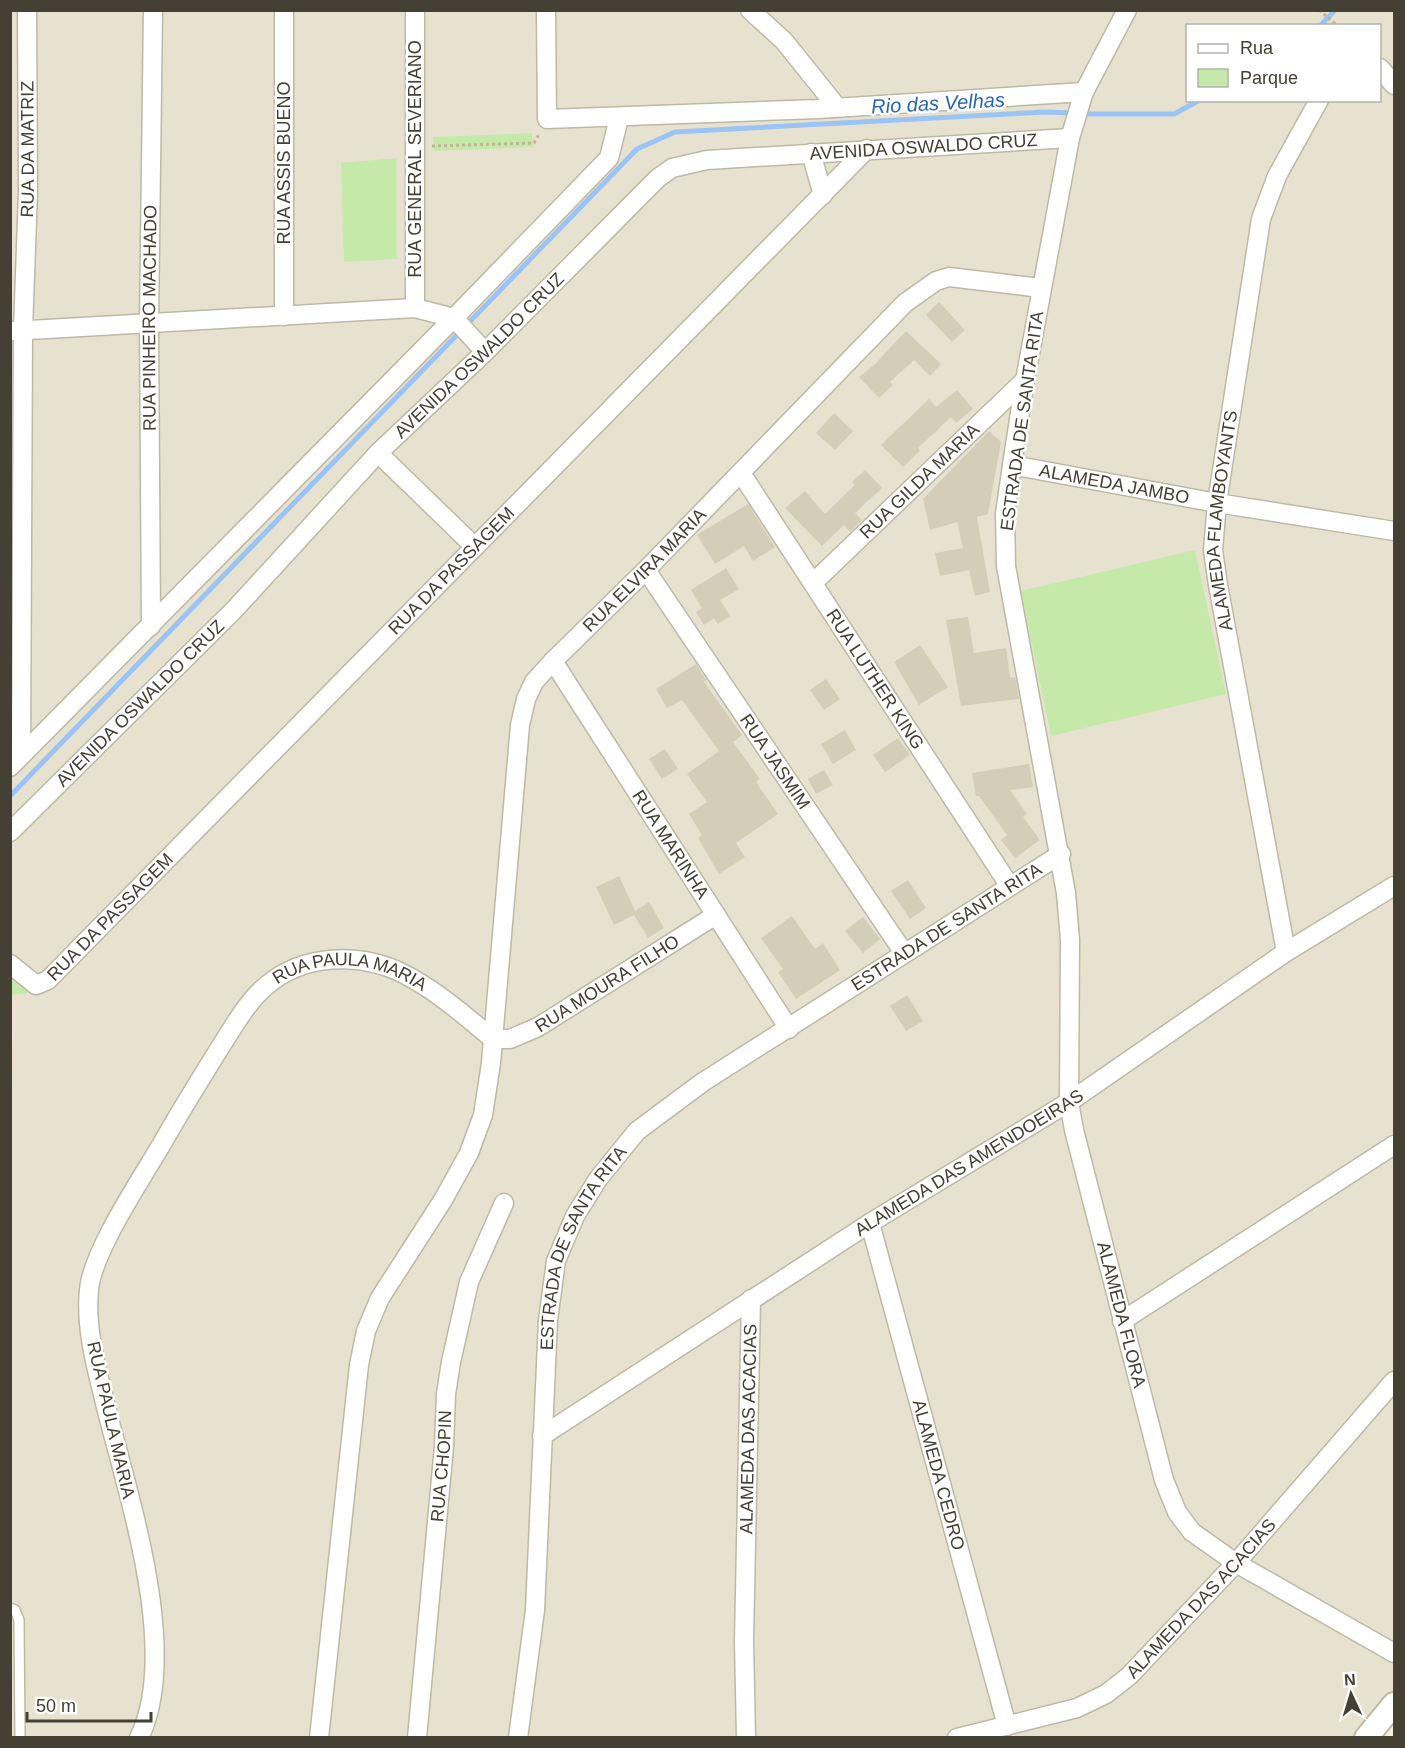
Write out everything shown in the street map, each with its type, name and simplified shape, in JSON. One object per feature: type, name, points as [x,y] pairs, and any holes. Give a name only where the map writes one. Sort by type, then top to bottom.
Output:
[{"type":"street","name":"RUA DA MATRIZ","points":[[16,761],[17,331],[28,192],[27,10]]},
{"type":"street","name":"RUA PINHEIRO MACHADO","points":[[151,626],[149,322],[153,10]]},
{"type":"street","name":"RUA ASSIS BUENO","points":[[284,316],[285,10]]},
{"type":"street","name":"RUA GENERAL SEVERIANO","points":[[415,10],[415,308]]},
{"type":"street","points":[[546,10],[547,119],[618,122],[837,107],[1083,97]]},
{"type":"street","points":[[750,10],[784,41],[837,107]]},
{"type":"street","name":"ESTRADA DE SANTA RITA","points":[[518,1737],[535,1610],[548,1320],[556,1261],[575,1216],[598,1179],[637,1131],[703,1082],[1061,854],[1006,566],[1005,514],[1041,288],[1072,132],[1083,97],[1127,10]]},
{"type":"street","points":[[1381,69],[1395,85]]},
{"type":"street","name":"ALAMEDA FLAMBOYANTS","points":[[1286,952],[1218,585],[1214,550],[1217,503],[1261,219],[1277,176],[1317,102]]},
{"type":"street","points":[[16,761],[457,321],[609,158],[618,122]]},
{"type":"street","name":"AVENIDA OSWALDO CRUZ","points":[[10,832],[234,610],[480,346],[658,178],[672,168],[706,160],[1072,132]]},
{"type":"street","name":"RUA DA PASSAGEM","points":[[10,964],[32,983],[38,985],[48,980],[867,149]]},
{"type":"street","points":[[812,153],[823,195]]},
{"type":"street","name":"RUA ELVIRA MARIA","points":[[493,1039],[520,725],[530,691],[552,661],[646,570],[905,303],[936,281],[949,277],[1041,288]]},
{"type":"street","points":[[17,331],[415,308],[457,321],[480,346]]},
{"type":"street","name":"RUA GILDA MARIA","points":[[814,582],[1025,380]]},
{"type":"street","points":[[378,453],[475,546]]},
{"type":"street","name":"ALAMEDA JAMBO","points":[[1012,465],[1217,503],[1395,531]]},
{"type":"street","name":"RUA LUTHER KING","points":[[741,473],[1009,885]]},
{"type":"street","name":"RUA JASMIM","points":[[646,570],[904,954]]},
{"type":"street","name":"RUA MARINHA","points":[[552,661],[789,1029]]},
{"type":"street","name":"ALAMEDA FLORA","points":[[1061,854],[1070,940],[1070,1102],[1074,1130],[1164,1480],[1177,1512],[1192,1532],[1236,1563],[1395,1653]]},
{"type":"street","name":"ALAMEDA DAS AMENDOEIRAS","points":[[542,1436],[870,1223],[1070,1102],[1286,952],[1395,886]]},
{"type":"street","name":"RUA MOURA FILHO","points":[[493,1039],[510,1039],[538,1028],[716,915]]},
{"type":"street","name":"RUA PAULA MARIA","points":[[139,1737],[150,1711],[156,1662],[150,1598],[133,1514],[98,1373],[89,1321],[89,1288],[100,1253],[185,1104],[243,1012],[266,986],[296,967],[336,959],[370,960],[401,972],[437,993],[493,1039]]},
{"type":"street","points":[[319,1737],[358,1365],[366,1331],[380,1298],[443,1200],[469,1153],[488,1094],[493,1039]]},
{"type":"street","points":[[1122,1321],[1395,1145]]},
{"type":"street","name":"RUA CHOPIN","points":[[417,1737],[444,1446],[446,1394],[451,1362],[469,1282],[504,1203]]},
{"type":"street","name":"ALAMEDA CEDRO","points":[[870,1223],[1007,1726]]},
{"type":"street","name":"ALAMEDA DAS ACACIAS","points":[[746,1737],[744,1641],[751,1299]]},
{"type":"street","name":"ALAMEDA DAS ACACIAS","points":[[957,1737],[1077,1708],[1106,1694],[1129,1676],[1236,1563],[1395,1381]]},
{"type":"street","points":[[1366,1737],[1395,1704]]},
{"type":"lane","points":[[10,1608],[15,1610],[19,1620],[20,1737]]},
{"type":"path","points":[[1321,12],[1336,24]]},
{"type":"path","points":[[415,155],[534,143],[547,119]]},
{"type":"shaded area","points":[[11,11],[1394,11],[1394,1693],[1359,1738],[11,1738]]},
{"type":"shaded area","points":[[11,1001],[17,1001],[10,1103]]},
{"type":"green space","points":[[532,133],[533,147],[434,151],[433,137]]},
{"type":"green space","points":[[397,158],[397,259],[344,262],[341,163]]},
{"type":"green space","points":[[1195,550],[1226,694],[1051,736],[1021,591]]},
{"type":"green space","points":[[11,975],[29,993],[11,995]]},
{"type":"building","points":[[939,302],[965,330],[952,342],[926,315]]},
{"type":"building","points":[[906,331],[941,364],[930,376],[914,360],[890,382],[893,385],[879,398],[859,377],[874,365]]},
{"type":"building","points":[[957,390],[973,409],[956,423],[951,417],[918,448],[920,451],[903,467],[881,445],[929,399],[936,407]]},
{"type":"building","points":[[834,413],[853,431],[835,450],[816,433]]},
{"type":"building","points":[[989,431],[1001,442],[988,514],[977,517],[990,592],[975,596],[969,570],[940,576],[935,553],[963,548],[957,522],[930,530],[923,499]]},
{"type":"building","points":[[865,470],[882,488],[855,513],[862,520],[850,532],[844,525],[822,546],[785,508],[805,491],[825,514],[855,485],[852,482]]},
{"type":"building","points":[[748,504],[775,547],[753,561],[744,546],[715,564],[697,535]]},
{"type":"building","points":[[726,568],[739,589],[720,600],[730,616],[718,624],[714,618],[704,625],[696,612],[702,608],[691,590]]},
{"type":"building","points":[[968,617],[974,653],[1006,648],[1010,678],[1015,677],[1019,699],[961,706],[946,620]]},
{"type":"building","points":[[920,645],[948,687],[919,705],[894,662]]},
{"type":"building","points":[[696,664],[706,680],[704,682],[742,735],[733,742],[760,779],[756,782],[778,814],[736,843],[745,857],[719,874],[698,838],[702,835],[689,814],[707,802],[687,774],[719,751],[682,700],[667,708],[656,689]]},
{"type":"building","points":[[826,679],[840,699],[824,710],[810,690]]},
{"type":"building","points":[[845,730],[856,750],[833,764],[821,744]]},
{"type":"building","points":[[898,738],[910,755],[885,772],[873,755]]},
{"type":"building","points":[[665,749],[678,769],[662,779],[649,759]]},
{"type":"building","points":[[1029,764],[1033,787],[1010,790],[1027,814],[1023,817],[1040,840],[1015,858],[1001,840],[1007,835],[979,796],[976,796],[972,773]]},
{"type":"building","points":[[824,770],[833,785],[816,794],[808,779]]},
{"type":"building","points":[[619,876],[635,911],[649,902],[664,928],[648,938],[634,915],[614,925],[596,887]]},
{"type":"building","points":[[908,880],[926,908],[910,919],[891,891]]},
{"type":"building","points":[[792,916],[815,949],[823,943],[840,970],[796,999],[778,972],[783,969],[761,938]]},
{"type":"building","points":[[863,917],[880,939],[863,953],[845,931]]},
{"type":"building","points":[[907,995],[923,1021],[906,1031],[890,1006]]},
{"type":"waterway","name":"Rio das Velhas","points":[[1322,24],[1335,10]]},
{"type":"waterway","name":"Rio das Velhas","points":[[1082,114],[1174,114],[1196,102]]},
{"type":"waterway","points":[[10,796],[637,149],[675,132],[1046,112],[1073,113]]}]
